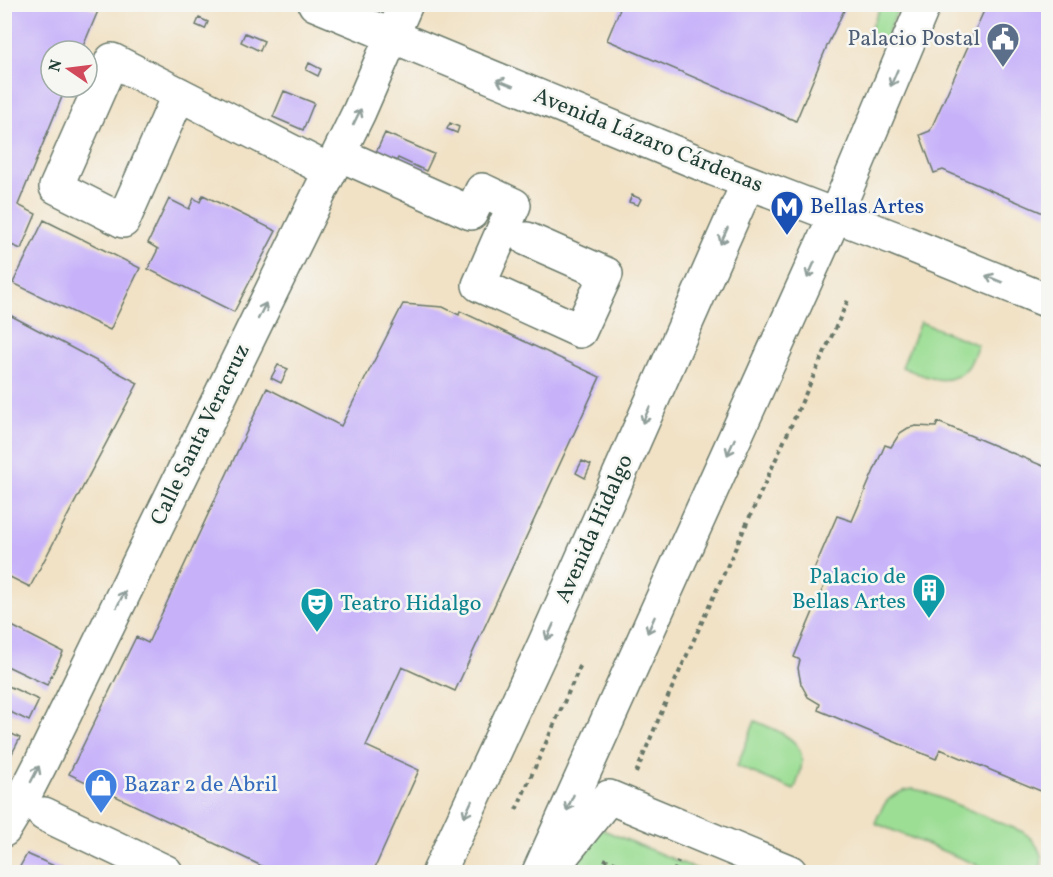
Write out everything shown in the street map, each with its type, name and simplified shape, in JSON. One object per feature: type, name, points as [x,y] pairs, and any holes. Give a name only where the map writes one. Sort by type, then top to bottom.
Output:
[{"type":"main road","name":"Avenida Lázaro Cárdenas","points":[[315,4],[748,183],[1048,301]]},
{"type":"main road","name":"Calle Santa Veracruz","points":[[5,827],[40,765],[334,163],[393,38],[406,4]]},
{"type":"main road","points":[[539,873],[835,216],[924,4]]},
{"type":"main road","points":[[179,94],[123,220],[56,187],[112,60],[179,94],[334,163],[471,213],[482,190],[514,205],[478,285],[580,331],[606,274],[527,239]]},
{"type":"main road","name":"Avenida Hidalgo","points":[[439,873],[544,645],[748,183]]},
{"type":"main road","points":[[549,873],[609,797],[790,873]]},
{"type":"main road","points":[[44,814],[166,873]]},
{"type":"path","points":[[623,803],[667,699],[849,298]]},
{"type":"path","points":[[516,810],[582,662]]},
{"type":"path","points":[[600,857],[638,873]]},
{"type":"green space","points":[[881,5],[900,5],[882,46],[866,39]]},
{"type":"green space","points":[[920,322],[978,345],[968,367],[961,374],[953,378],[936,379],[902,367]]},
{"type":"green space","points":[[755,721],[780,732],[796,745],[802,762],[794,790],[737,766]]},
{"type":"green space","points":[[913,789],[1023,832],[1039,849],[1040,872],[994,872],[875,823],[888,800],[898,793]]},
{"type":"green space","points":[[596,827],[704,872],[574,872]]},
{"type":"building","points":[[4,4],[82,4],[98,11],[86,39],[39,39],[39,99],[61,99],[18,205],[36,214],[21,249],[4,242]]},
{"type":"building","points":[[622,4],[847,4],[796,121],[607,40]]},
{"type":"building","name":"Palacio Postal","points":[[987,4],[1048,4],[1048,215],[943,170],[934,173],[920,135],[930,131]]},
{"type":"building","points":[[199,18],[208,22],[205,29],[196,25]]},
{"type":"building","points":[[245,33],[264,41],[260,51],[241,42]]},
{"type":"building","points":[[309,63],[321,69],[318,76],[306,70]]},
{"type":"building","points":[[284,91],[314,103],[303,130],[273,117]]},
{"type":"building","points":[[450,123],[459,127],[457,133],[447,129]]},
{"type":"building","points":[[385,133],[434,154],[426,171],[398,158],[393,168],[373,159]]},
{"type":"building","points":[[203,195],[276,231],[234,312],[148,269],[158,249],[148,243],[169,199],[189,209],[194,198],[200,202]]},
{"type":"building","points":[[632,195],[641,199],[638,205],[629,202]]},
{"type":"building","points":[[44,220],[140,268],[110,330],[13,283]]},
{"type":"building","name":"Teatro Hidalgo","points":[[403,304],[443,307],[459,315],[460,311],[600,377],[455,691],[402,667],[366,746],[419,770],[373,872],[264,872],[266,868],[69,774],[136,637],[148,643],[267,388],[341,426]]},
{"type":"building","points":[[6,313],[138,383],[30,587],[4,574],[4,315]]},
{"type":"building","points":[[278,365],[288,369],[281,383],[271,378]]},
{"type":"building","name":"Palacio de Bellas Artes","points":[[938,422],[1048,468],[1048,794],[940,749],[936,759],[818,710],[820,704],[808,697],[801,684],[798,668],[800,660],[794,657],[826,581],[812,574],[837,516],[852,521],[885,445],[891,447],[900,433],[908,428],[936,427]]},
{"type":"building","points":[[582,461],[591,465],[585,478],[576,473]]},
{"type":"building","points":[[10,625],[63,652],[47,685],[7,666],[4,671],[4,636]]},
{"type":"building","points":[[4,684],[39,700],[29,721],[4,709]]},
{"type":"building","points":[[4,730],[20,738],[4,769]]},
{"type":"building","points":[[27,854],[68,872],[17,872]]},
{"type":"place","name":"Palacio Postal","points":[[1003,68]]},
{"type":"place","name":"Bellas Artes","points":[[787,236]]},
{"type":"place","name":"Palacio de Bellas Artes","points":[[929,619]]},
{"type":"place","name":"Teatro Hidalgo","points":[[317,633]]},
{"type":"place","name":"Bazar 2 de Abril","points":[[101,814]]}]
